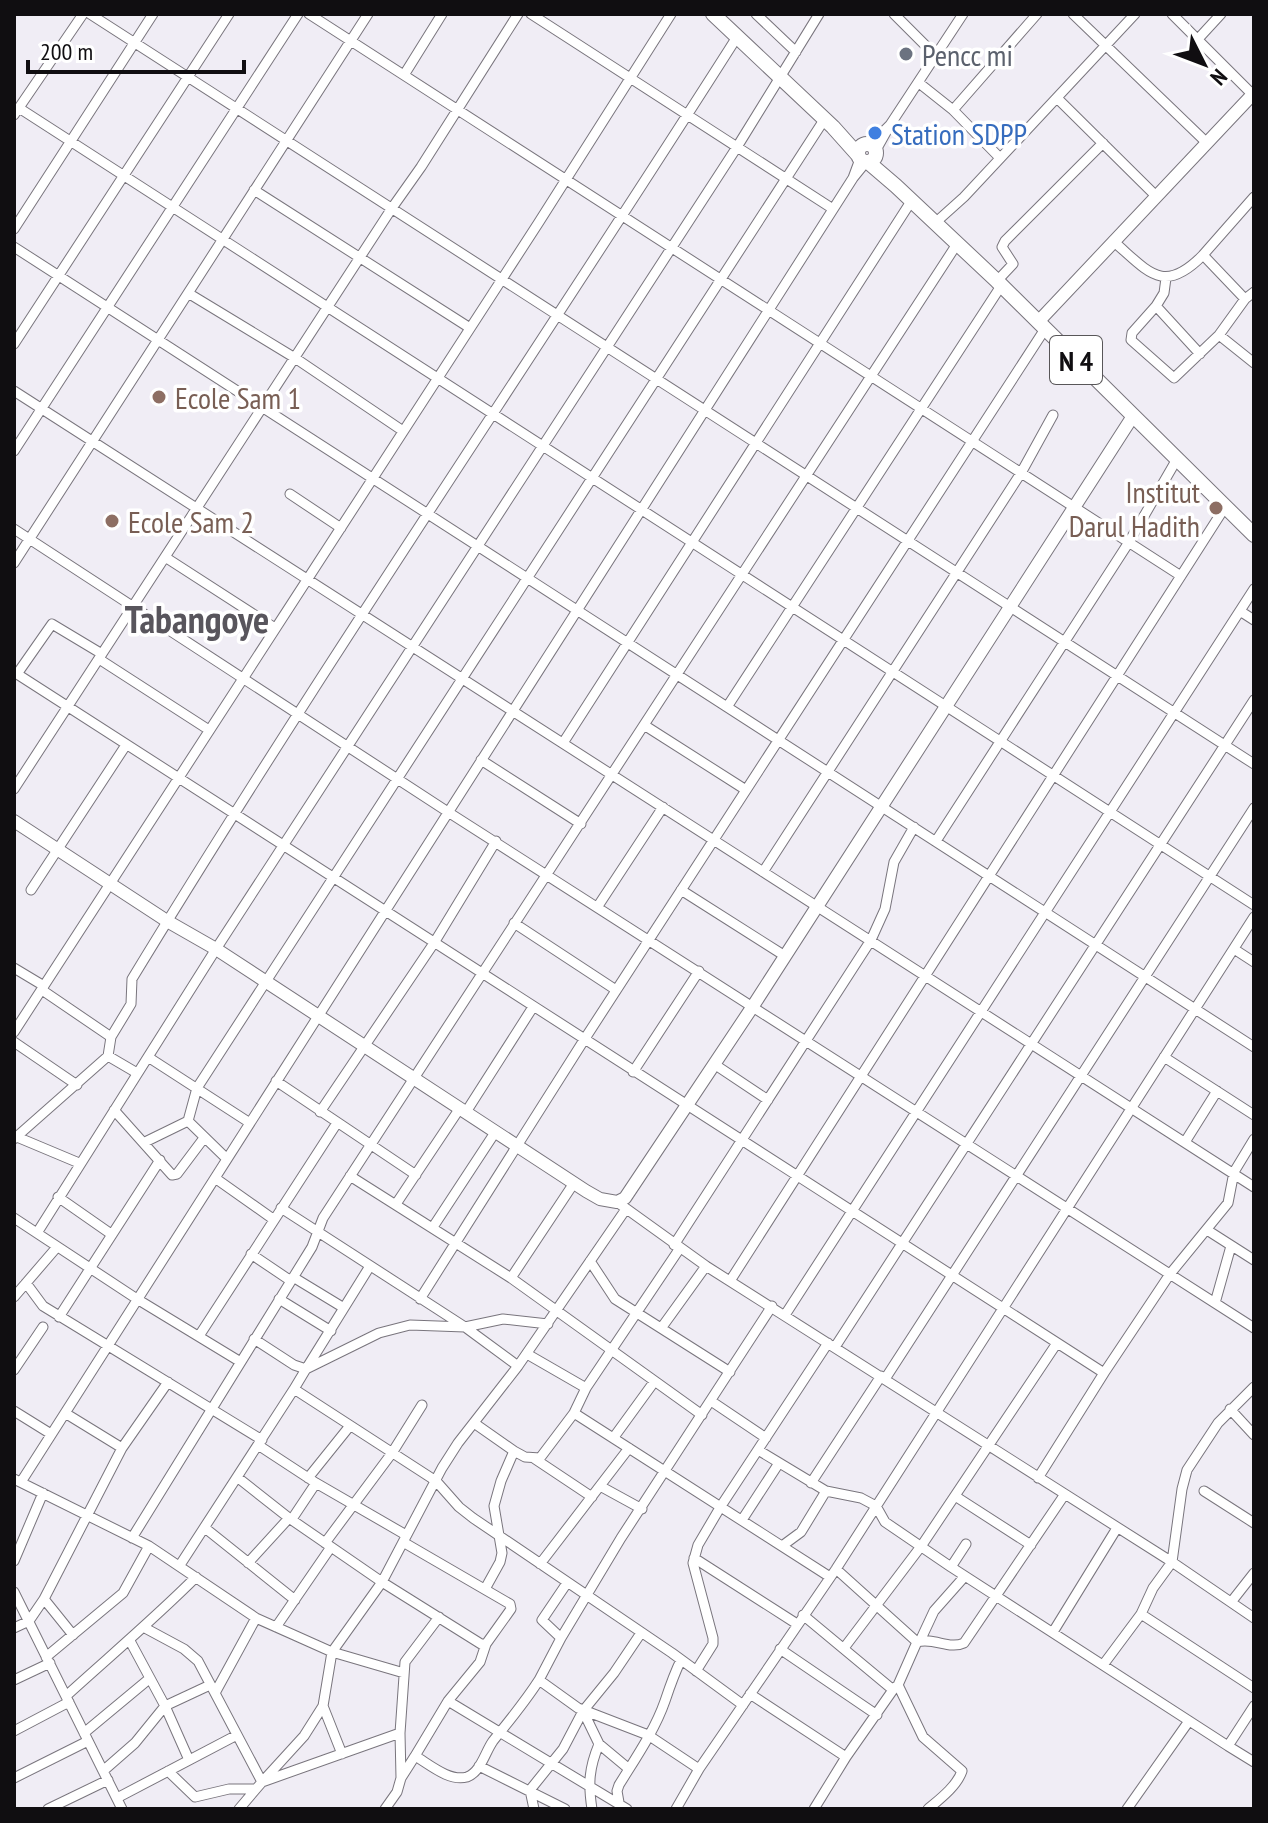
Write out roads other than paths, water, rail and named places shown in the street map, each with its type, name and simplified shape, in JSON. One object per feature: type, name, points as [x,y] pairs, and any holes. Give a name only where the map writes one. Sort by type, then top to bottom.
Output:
[{"type":"main road","name":"N 4","points":[[713,14],[829,124],[867,154],[896,186],[1252,530]]},
{"type":"street","points":[[83,14],[16,112],[70,141],[223,239],[1254,905]]},
{"type":"street","points":[[90,14],[1254,764]]},
{"type":"street","points":[[14,229],[153,14]]},
{"type":"street","points":[[14,344],[229,14]]},
{"type":"street","points":[[14,451],[298,14]]},
{"type":"street","points":[[309,14],[1181,576]]},
{"type":"street","points":[[14,563],[368,14]]},
{"type":"street","points":[[404,75],[442,14]]},
{"type":"street","points":[[14,789],[518,14]]},
{"type":"street","points":[[531,14],[833,209]]},
{"type":"street","points":[[14,1032],[671,14]]},
{"type":"street","points":[[756,14],[796,52]]},
{"type":"street","points":[[37,1233],[216,949],[737,147],[819,14]]},
{"type":"street","points":[[894,14],[935,55]]},
{"type":"street","points":[[404,1673],[332,1652],[256,1618],[149,1546],[17,1480],[65,1413],[867,154],[919,83],[963,14]]},
{"type":"street","points":[[953,110],[1037,14]]},
{"type":"street","points":[[1073,14],[1207,143]]},
{"type":"street","points":[[935,223],[1135,14]]},
{"type":"street","points":[[420,1299],[972,441],[1041,325],[1113,241],[1254,94],[1172,14]]},
{"type":"street","points":[[1198,39],[1221,14]]},
{"type":"street","points":[[79,1163],[15,1138],[108,1056],[111,1037],[131,1004],[132,979],[233,813],[737,37]]},
{"type":"street","points":[[919,83],[953,110],[1000,158]]},
{"type":"street","points":[[1057,98],[1156,196]]},
{"type":"street","points":[[145,1142],[188,1121],[197,1088],[786,179],[829,124]]},
{"type":"street","points":[[727,707],[1013,264],[1002,247],[1005,241],[1103,143]]},
{"type":"street","points":[[254,190],[470,328]]},
{"type":"street","points":[[1113,241],[1154,275],[1166,278],[1177,275],[1203,255],[1254,197]]},
{"type":"street","points":[[563,743],[912,200]]},
{"type":"street","points":[[132,1538],[315,1242],[317,1232],[370,1144],[957,244]]},
{"type":"street","points":[[14,247],[1254,1047]]},
{"type":"street","points":[[1203,255],[1245,299]]},
{"type":"street","points":[[1166,278],[1164,293],[1132,333],[1131,340],[1174,378],[1219,335],[1245,299],[1254,292]]},
{"type":"street","points":[[188,293],[295,358],[403,431]]},
{"type":"street","points":[[1156,306],[1200,354]]},
{"type":"street","points":[[1219,335],[1254,363]]},
{"type":"street","points":[[14,391],[1254,1187]]},
{"type":"street","points":[[763,872],[1021,473],[1053,415]]},
{"type":"street","points":[[239,1809],[304,1736],[323,1706],[332,1652],[382,1582],[436,1481],[590,1261],[625,1198],[753,1006],[1133,416]]},
{"type":"street","points":[[936,841],[1129,542],[1177,459]]},
{"type":"street","points":[[290,494],[341,528]]},
{"type":"street","points":[[730,1281],[1225,507]]},
{"type":"street","points":[[14,529],[448,812],[1254,1328]]},
{"type":"street","points":[[165,557],[275,628]]},
{"type":"street","points":[[785,1315],[1254,589]]},
{"type":"street","points":[[1240,611],[1254,620]]},
{"type":"street","points":[[209,730],[52,624],[16,673],[1104,1373]]},
{"type":"street","points":[[696,1671],[713,1644],[694,1558],[698,1545],[766,1438],[901,1244],[1254,700]]},
{"type":"street","points":[[644,725],[746,790]]},
{"type":"street","points":[[31,890],[126,745]]},
{"type":"street","points":[[481,760],[581,824]]},
{"type":"street","points":[[598,906],[663,807]]},
{"type":"street","points":[[811,1483],[951,1277],[1254,808]]},
{"type":"street","points":[[14,821],[574,1183],[600,1199],[622,1206],[706,1266],[1172,1562],[1254,1618]]},
{"type":"street","points":[[535,1459],[546,1453],[574,1413],[586,1388],[637,1312],[741,1141],[871,940],[885,909],[894,862],[914,827]]},
{"type":"street","points":[[320,1112],[434,943],[496,841]]},
{"type":"street","points":[[681,890],[785,956]]},
{"type":"street","points":[[676,1809],[699,1769],[833,1573],[1254,917]]},
{"type":"street","points":[[514,923],[616,990]]},
{"type":"street","points":[[1234,949],[1254,962]]},
{"type":"street","points":[[14,968],[111,1037]]},
{"type":"street","points":[[633,1072],[699,971]]},
{"type":"street","points":[[396,1204],[533,1007]]},
{"type":"street","points":[[14,1042],[77,1085]]},
{"type":"street","points":[[108,1056],[137,1073]]},
{"type":"street","points":[[148,1057],[250,1123]]},
{"type":"street","points":[[1164,1057],[1254,1115]]},
{"type":"street","points":[[714,1064],[768,1100]]},
{"type":"street","points":[[276,1081],[416,1175]]},
{"type":"street","points":[[1185,1142],[1217,1091]]},
{"type":"street","points":[[114,1110],[172,1175],[177,1174],[204,1138]]},
{"type":"street","points":[[188,1121],[227,1159]]},
{"type":"street","points":[[199,1336],[337,1123]]},
{"type":"street","points":[[433,1227],[496,1131]]},
{"type":"street","points":[[1038,1478],[1170,1274],[1228,1203],[1234,1172],[1254,1139]]},
{"type":"street","points":[[59,1317],[160,1160]]},
{"type":"street","points":[[350,1176],[511,1278],[702,1415]]},
{"type":"street","points":[[215,1178],[273,1219]]},
{"type":"street","points":[[511,1278],[574,1183]]},
{"type":"street","points":[[58,1197],[111,1234]]},
{"type":"street","points":[[281,1208],[465,1327],[518,1366]]},
{"type":"street","points":[[14,1218],[239,1361]]},
{"type":"street","points":[[1207,1230],[1254,1260]]},
{"type":"street","points":[[1215,1303],[1231,1246]]},
{"type":"street","points":[[14,1297],[57,1247]]},
{"type":"street","points":[[251,1254],[344,1308]]},
{"type":"street","points":[[590,1261],[612,1296],[730,1372]]},
{"type":"street","points":[[180,1565],[370,1266]]},
{"type":"street","points":[[662,1327],[706,1266]]},
{"type":"street","points":[[26,1283],[43,1306],[59,1317],[210,1408],[312,1480],[511,1607],[486,1644],[480,1662],[448,1701],[385,1809]]},
{"type":"street","points":[[279,1299],[331,1331]]},
{"type":"street","points":[[415,1756],[455,1777],[467,1777],[479,1766],[492,1743],[539,1680],[621,1538],[772,1306]]},
{"type":"street","points":[[254,1339],[294,1365],[306,1369],[379,1333],[410,1325],[465,1327],[503,1319],[548,1324]]},
{"type":"street","points":[[14,1370],[43,1327]]},
{"type":"street","points":[[844,1648],[922,1545],[1057,1343]]},
{"type":"street","points":[[527,1354],[586,1388]]},
{"type":"street","points":[[14,1628],[29,1621],[44,1599],[122,1448],[168,1382]]},
{"type":"street","points":[[614,1437],[654,1382]]},
{"type":"street","points":[[1103,1665],[1141,1614],[1153,1588],[1172,1562],[1187,1470],[1230,1409],[1254,1387]]},
{"type":"street","points":[[294,1389],[436,1481],[459,1507],[743,1705]]},
{"type":"street","points":[[1245,1397],[1254,1404]]},
{"type":"street","points":[[711,1401],[766,1438]]},
{"type":"street","points":[[276,1627],[352,1503],[392,1453],[422,1405]]},
{"type":"street","points":[[1230,1409],[1254,1435]]},
{"type":"street","points":[[14,1411],[51,1434]]},
{"type":"street","points":[[65,1413],[122,1448]]},
{"type":"street","points":[[574,1413],[782,1546],[833,1573],[877,1605],[919,1642],[934,1641],[954,1647],[969,1637],[1065,1494]]},
{"type":"street","points":[[474,1423],[514,1451],[535,1459],[592,1497]]},
{"type":"street","points":[[248,1563],[290,1519],[312,1480],[349,1427]]},
{"type":"street","points":[[540,1564],[629,1448]]},
{"type":"street","points":[[758,1450],[826,1491],[861,1498],[876,1506],[885,1522],[951,1567],[1254,1762]]},
{"type":"street","points":[[485,1589],[502,1553],[494,1506],[514,1451]]},
{"type":"street","points":[[742,1520],[779,1463]]},
{"type":"street","points":[[237,1477],[290,1519],[382,1582],[481,1644],[486,1644]]},
{"type":"street","points":[[600,1486],[642,1509]]},
{"type":"street","points":[[782,1546],[801,1532],[826,1491]]},
{"type":"street","points":[[1204,1491],[1254,1523]]},
{"type":"street","points":[[14,1561],[43,1493]]},
{"type":"street","points":[[955,1496],[1031,1545]]},
{"type":"street","points":[[205,1528],[295,1600]]},
{"type":"street","points":[[1053,1632],[1117,1528]]},
{"type":"street","points":[[951,1567],[966,1544]]},
{"type":"street","points":[[14,1680],[48,1660],[123,1593],[149,1546]]},
{"type":"street","points":[[694,1558],[844,1648],[895,1687],[923,1737],[962,1771],[949,1790],[928,1809]]},
{"type":"street","points":[[1232,1601],[1254,1573]]},
{"type":"street","points":[[814,1809],[895,1687],[934,1611],[965,1576]]},
{"type":"street","points":[[14,1731],[68,1699],[119,1647],[145,1628],[196,1577]]},
{"type":"street","points":[[561,1638],[542,1620],[567,1583]]},
{"type":"street","points":[[14,1592],[122,1809]]},
{"type":"street","points":[[44,1599],[73,1635]]},
{"type":"street","points":[[1141,1614],[1254,1688]]},
{"type":"street","points":[[401,1778],[400,1733],[405,1662],[439,1617]]},
{"type":"street","points":[[48,1809],[106,1775],[165,1706],[213,1689],[256,1618]]},
{"type":"street","points":[[145,1628],[192,1655],[237,1735],[259,1786]]},
{"type":"street","points":[[534,1809],[530,1790],[563,1749],[583,1711],[641,1633]]},
{"type":"street","points":[[130,1641],[165,1706],[189,1760]]},
{"type":"street","points":[[780,1649],[877,1715]]},
{"type":"street","points":[[622,1807],[617,1791],[665,1701],[669,1683],[681,1660]]},
{"type":"street","points":[[14,1778],[86,1737],[149,1679]]},
{"type":"street","points":[[539,1680],[583,1711],[648,1735],[699,1769]]},
{"type":"street","points":[[750,1694],[846,1757]]},
{"type":"street","points":[[448,1701],[622,1807]]},
{"type":"street","points":[[323,1706],[342,1754]]},
{"type":"street","points":[[1228,1746],[1254,1706]]},
{"type":"street","points":[[583,1711],[599,1744],[629,1769]]},
{"type":"street","points":[[1127,1809],[1189,1721]]},
{"type":"street","points":[[168,1771],[195,1797],[259,1786],[400,1733]]},
{"type":"street","points":[[117,1798],[237,1735]]},
{"type":"street","points":[[592,1809],[590,1766],[599,1744]]},
{"type":"street","points":[[479,1766],[565,1809]]},
{"type":"place","name":"Pencc mi","points":[[906,54]]},
{"type":"place","name":"Station SDPP","points":[[875,133]]},
{"type":"place","name":"Ecole Sam 1","points":[[159,397]]},
{"type":"place","name":"Institut Darul Hadith","points":[[1216,508]]},
{"type":"place","name":"Ecole Sam 2","points":[[112,521]]},
{"type":"district","name":"Tabangoye","points":[[197,618]]}]
